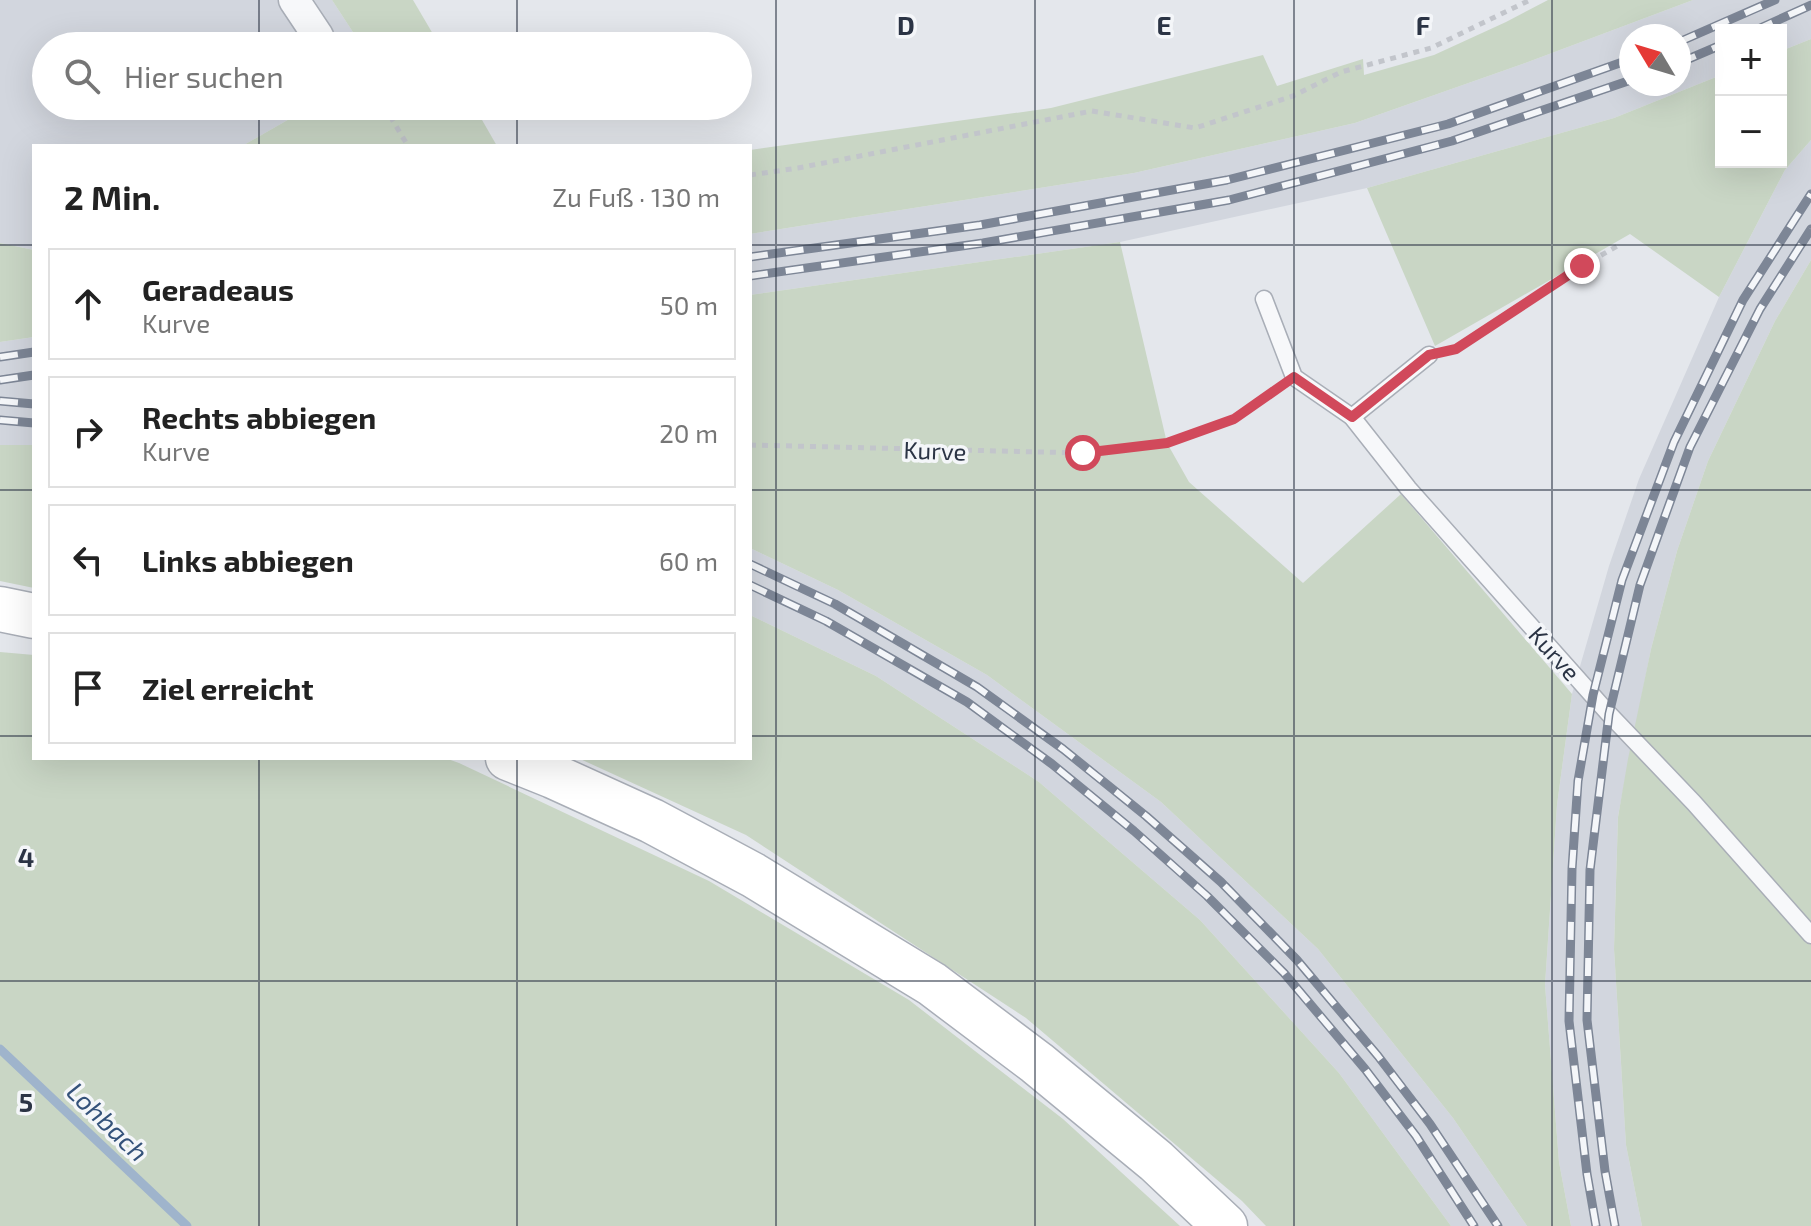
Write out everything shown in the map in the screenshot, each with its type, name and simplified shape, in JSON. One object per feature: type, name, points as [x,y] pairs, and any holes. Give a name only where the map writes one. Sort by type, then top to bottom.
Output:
[{"type":"main road","points":[[0,609],[32,616]]},
{"type":"main road","points":[[513,760],[652,821],[753,875],[932,984],[1049,1073],[1156,1161],[1225,1226]]},
{"type":"street","points":[[294,0],[315,32]]},
{"type":"lane","points":[[1264,299],[1294,377]]},
{"type":"lane","points":[[1352,417],[1429,355]]},
{"type":"lane","name":"Kurve","points":[[1294,377],[1352,417],[1408,488],[1811,935]]},
{"type":"path","points":[[752,175],[1092,111],[1195,128],[1293,96],[1341,72],[1431,48],[1530,0]]},
{"type":"path","points":[[392,120],[407,144]]},
{"type":"path","points":[[1429,355],[1456,349],[1621,244]]},
{"type":"path","name":"Kurve","points":[[752,445],[1044,454],[1153,445],[1234,419],[1294,377]]},
{"type":"shaded area","points":[[0,0],[332,0],[353,32],[32,32],[32,120],[288,120],[246,144],[32,144],[32,250],[0,243]]},
{"type":"shaded area","points":[[1693,0],[1811,0],[1811,39],[1787,49],[1787,24],[1715,24],[1715,77],[1691,87],[1691,24],[1629,24]]},
{"type":"shaded area","points":[[1619,28],[1619,96],[1669,96],[1614,118],[1367,188],[1120,242],[752,295],[752,234],[1134,173],[1355,123]]},
{"type":"shaded area","points":[[1811,140],[1811,260],[1775,321],[1708,461],[1677,551],[1651,649],[1618,816],[1614,949],[1626,1145],[1642,1226],[1571,1226],[1559,1162],[1545,985],[1557,805],[1572,694],[1609,566],[1639,479],[1719,297],[1787,168]]},
{"type":"shaded area","points":[[32,337],[32,445],[0,445],[0,342]]},
{"type":"shaded area","points":[[752,549],[838,590],[987,675],[1161,802],[1318,949],[1453,1118],[1527,1226],[1451,1226],[1339,1073],[1200,920],[1039,782],[876,676],[752,616]]},
{"type":"green space","points":[[332,0],[413,0],[432,32],[353,32]]},
{"type":"green space","points":[[1548,0],[1693,0],[1629,24],[1619,24],[1619,28],[1528,62],[1355,123],[1134,173],[752,234],[752,150],[1051,108],[1263,55],[1277,86],[1363,59],[1364,75],[1434,55]]},
{"type":"green space","points":[[1811,39],[1811,140],[1787,168],[1787,96],[1787,49]]},
{"type":"green space","points":[[1715,77],[1715,168],[1787,168],[1719,297],[1630,234],[1435,346],[1367,188],[1614,118],[1669,96],[1691,96],[1691,87]]},
{"type":"green space","points":[[288,120],[482,120],[496,144],[246,144]]},
{"type":"green space","points":[[1120,242],[1167,443],[1189,482],[1303,583],[1401,494],[1572,694],[1557,805],[1545,985],[1559,1162],[1571,1226],[1527,1226],[1453,1118],[1318,949],[1161,802],[987,675],[838,590],[752,549],[752,295]]},
{"type":"green space","points":[[0,243],[32,250],[32,337],[0,342]]},
{"type":"green space","points":[[1811,260],[1811,1226],[1642,1226],[1626,1145],[1614,949],[1618,817],[1628,759],[1651,649],[1677,551],[1708,461],[1775,321]]},
{"type":"green space","points":[[0,445],[32,445],[32,588],[0,581]]},
{"type":"green space","points":[[752,616],[876,676],[1039,782],[1200,920],[1339,1073],[1451,1226],[1266,1226],[1242,1201],[1026,1018],[746,835],[582,760],[752,760]]},
{"type":"green space","points":[[0,652],[32,655],[32,760],[451,760],[709,881],[909,1000],[1063,1119],[1180,1226],[0,1226]]},
{"type":"waterway","name":"Lohbach","points":[[0,1049],[187,1226]]},
{"type":"railway","points":[[1691,37],[1775,0]]},
{"type":"railway","points":[[1769,24],[1811,5]]},
{"type":"railway","points":[[1691,58],[1715,48]]},
{"type":"railway","points":[[752,257],[980,225],[1227,180],[1448,124],[1619,63]]},
{"type":"railway","points":[[752,276],[983,243],[1229,200],[1452,141],[1619,84]]},
{"type":"railway","points":[[1596,1226],[1569,1021],[1572,869],[1578,781],[1593,695],[1622,580],[1674,442],[1743,300],[1811,194]]},
{"type":"railway","points":[[1615,1226],[1605,1171],[1587,1020],[1590,870],[1609,714],[1640,585],[1690,447],[1760,309],[1811,229]]},
{"type":"railway","points":[[0,357],[32,352]]},
{"type":"railway","points":[[0,380],[32,375]]},
{"type":"railway","points":[[0,401],[32,404]]},
{"type":"railway","points":[[0,420],[32,423]]},
{"type":"railway","points":[[752,565],[835,604],[977,687],[1063,749],[1221,882],[1297,960],[1378,1056],[1430,1124],[1498,1226]]},
{"type":"railway","points":[[752,586],[826,621],[967,702],[1052,764],[1134,831],[1207,896],[1284,973],[1365,1069],[1416,1136],[1474,1226]]},
{"type":"route","points":[[1083,453],[1167,443],[1234,419],[1294,377],[1352,417],[1429,355],[1456,349],[1582,266]]}]
